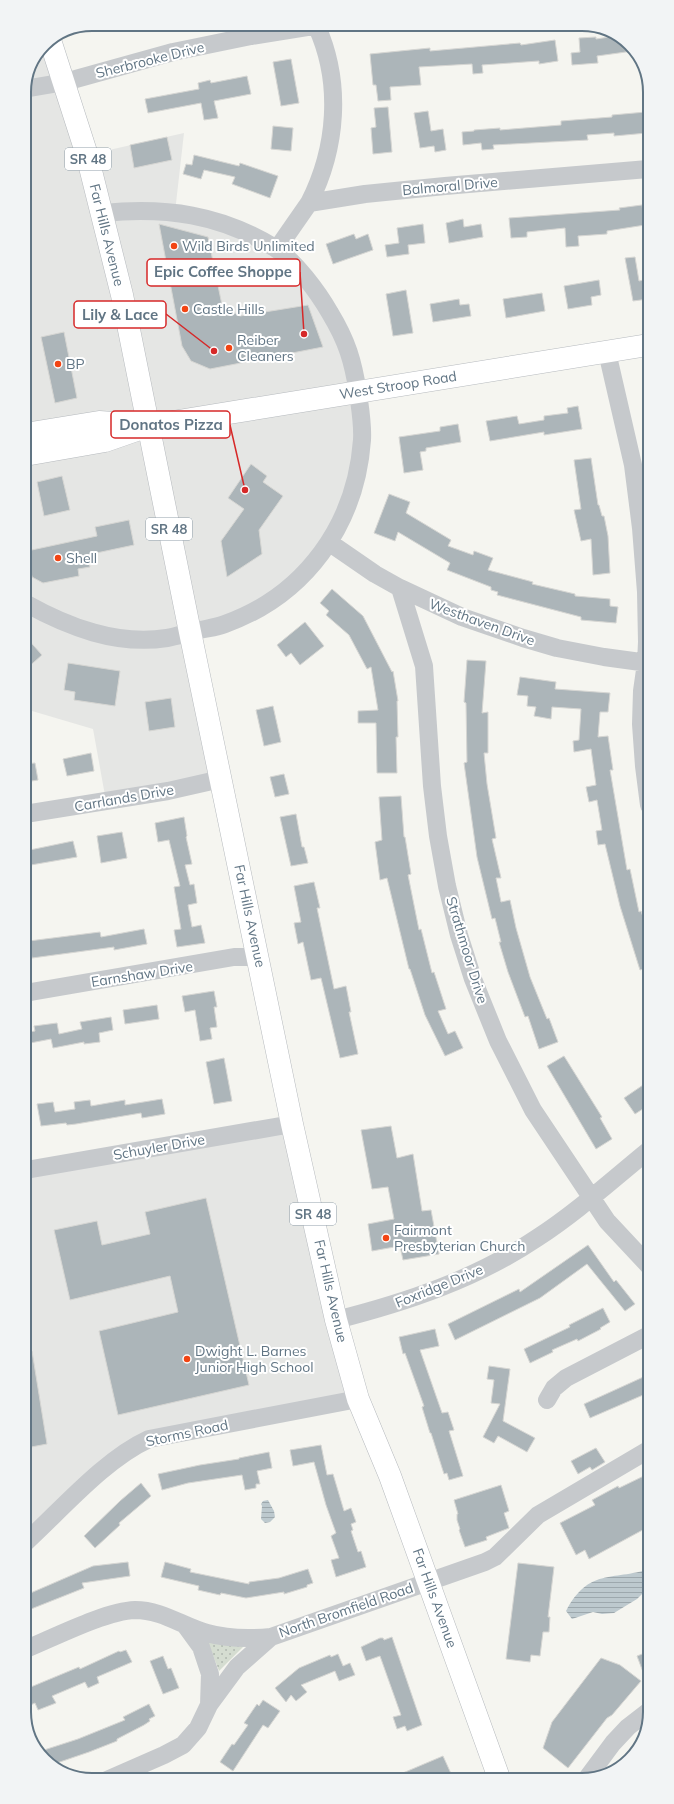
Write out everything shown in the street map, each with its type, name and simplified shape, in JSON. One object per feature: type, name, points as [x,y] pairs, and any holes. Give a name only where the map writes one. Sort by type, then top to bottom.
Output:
[{"type":"main road","name":"Far Hills Avenue","points":[[52,46],[87,155],[103,213],[122,295],[292,1124],[336,1320],[358,1399],[390,1476],[496,1773]]},
{"type":"main road","name":"West Stroop Road","points":[[148,426],[643,346]]},
{"type":"main road","points":[[31,433],[99,422],[148,426]]},
{"type":"main road","points":[[31,454],[105,441],[148,426]]},
{"type":"street","name":"Sherbrooke Drive","points":[[31,88],[64,82],[173,52],[282,31]]},
{"type":"street","points":[[277,249],[309,203],[324,168],[330,145],[333,120],[333,94],[325,44],[319,31]]},
{"type":"street","name":"Balmoral Drive","points":[[309,203],[365,194],[643,169]]},
{"type":"street","points":[[31,606],[74,627],[129,640],[155,640],[169,638],[224,625],[254,612],[275,599],[291,587],[311,567],[330,543],[342,520],[352,493],[359,466],[362,431],[358,391],[348,347],[338,326],[323,301],[306,278],[277,249],[248,234],[198,215],[157,210],[103,213]]},
{"type":"street","points":[[607,352],[634,473],[643,554]]},
{"type":"street","name":"Westhaven Drive","points":[[330,543],[375,574],[400,588],[462,617],[557,648],[643,662]]},
{"type":"street","name":"Strathmoor Drive","points":[[400,588],[424,666],[432,786],[438,836],[447,886],[459,935],[473,979],[508,1065],[533,1110],[590,1198],[612,1227],[643,1260]]},
{"type":"street","points":[[643,687],[641,724],[643,752]]},
{"type":"street","name":"Carrlands Drive","points":[[31,813],[168,791],[222,779]]},
{"type":"street","name":"Earnshaw Drive","points":[[31,992],[234,957],[258,957]]},
{"type":"street","name":"Schuyler Drive","points":[[31,1169],[292,1124]]},
{"type":"street","name":"Foxridge Drive","points":[[336,1320],[425,1295],[461,1280],[504,1259],[538,1238],[643,1155]]},
{"type":"street","points":[[547,1400],[554,1388],[566,1378],[643,1338]]},
{"type":"street","name":"Storms Road","points":[[31,1537],[116,1458],[135,1445],[149,1439],[358,1399]]},
{"type":"street","name":"North Bromfield Road","points":[[123,1773],[183,1745],[198,1728],[209,1705],[237,1667],[271,1637],[485,1562],[495,1557],[538,1515],[643,1453]]},
{"type":"street","points":[[31,1647],[101,1618],[120,1612],[135,1610],[152,1612],[207,1633],[225,1637],[245,1639],[271,1637]]},
{"type":"street","points":[[185,1625],[201,1647],[210,1674],[209,1705]]},
{"type":"street","points":[[592,1772],[613,1743],[628,1727],[643,1716]]},
{"type":"shaded area","points":[[47,52],[87,155],[184,133],[175,212],[248,233],[323,301],[358,391],[352,493],[291,587],[190,632],[221,779],[106,801],[93,729],[32,711],[31,88],[37,65]]},
{"type":"shaded area","name":"Dwight L. Barnes Junior High School","points":[[292,1124],[358,1399],[149,1439],[31,1538],[31,1169]]},
{"type":"shaded area","points":[[268,1500],[274,1511],[275,1517],[270,1522],[265,1523],[261,1519],[261,1504],[263,1501]]},
{"type":"shaded area","points":[[643,1570],[643,1593],[637,1599],[614,1613],[602,1614],[593,1612],[572,1619],[566,1611],[583,1588],[592,1582],[602,1578]]},
{"type":"shaded area","points":[[207,1640],[246,1644],[219,1671]]},
{"type":"building","points":[[596,37],[596,39],[608,37],[627,52],[597,56],[598,63],[572,65],[571,53],[580,52],[579,38]]},
{"type":"building","points":[[555,40],[558,61],[539,64],[539,61],[482,65],[483,73],[473,74],[472,64],[419,67],[421,85],[390,87],[391,100],[378,101],[376,85],[373,85],[370,54],[430,48],[430,51],[520,43],[521,45]]},
{"type":"building","points":[[291,59],[299,103],[281,106],[273,62]]},
{"type":"building","points":[[247,76],[251,94],[214,101],[218,118],[204,120],[201,103],[148,113],[145,99],[199,89],[198,83],[210,80],[211,83]]},
{"type":"building","points":[[388,107],[392,152],[373,154],[371,128],[376,127],[374,108]]},
{"type":"building","points":[[428,111],[431,131],[443,129],[446,150],[435,152],[434,146],[420,148],[414,113]]},
{"type":"building","points":[[643,112],[643,133],[614,136],[614,133],[587,135],[588,140],[493,145],[494,149],[482,150],[481,143],[463,145],[462,132],[500,128],[500,130],[561,125],[561,121],[612,117],[612,115]]},
{"type":"building","points":[[273,126],[293,128],[291,151],[271,149]]},
{"type":"building","points":[[167,137],[172,160],[134,168],[130,145]]},
{"type":"building","points":[[194,155],[239,166],[240,163],[278,176],[270,198],[232,184],[235,177],[204,170],[201,179],[183,174],[186,164],[192,165]]},
{"type":"building","points":[[642,205],[643,225],[607,231],[607,234],[578,236],[579,246],[566,247],[565,228],[527,232],[527,237],[511,238],[509,218],[620,210],[619,208]]},
{"type":"building","points":[[463,219],[464,227],[481,224],[483,237],[449,243],[446,223]]},
{"type":"building","points":[[159,224],[208,237],[222,305],[240,316],[308,305],[323,347],[210,369],[191,361],[182,346]]},
{"type":"building","points":[[423,224],[425,243],[408,245],[409,254],[387,257],[385,245],[399,243],[397,228]]},
{"type":"building","points":[[354,234],[356,239],[368,234],[373,250],[333,264],[326,244]]},
{"type":"building","points":[[635,257],[639,281],[643,280],[643,300],[633,301],[625,258]]},
{"type":"building","points":[[599,280],[601,295],[591,297],[592,305],[568,309],[564,286]]},
{"type":"building","points":[[406,290],[413,333],[393,336],[386,294]]},
{"type":"building","points":[[542,293],[545,311],[506,318],[503,299]]},
{"type":"building","points":[[459,299],[460,305],[469,304],[471,316],[433,322],[430,304]]},
{"type":"building","points":[[64,332],[77,398],[55,403],[41,337]]},
{"type":"building","points":[[578,406],[582,429],[544,435],[544,432],[490,441],[486,421],[517,416],[519,424],[544,420],[544,416],[568,413],[567,408]]},
{"type":"building","points":[[458,424],[461,442],[426,448],[426,451],[420,452],[423,470],[404,473],[399,437],[440,431],[440,427]]},
{"type":"building","points":[[591,458],[598,505],[602,516],[604,516],[608,536],[610,573],[593,575],[591,539],[581,541],[574,510],[581,509],[574,460]]},
{"type":"building","points":[[251,464],[267,476],[263,482],[283,496],[259,530],[262,554],[227,577],[221,541],[244,509],[228,498]]},
{"type":"building","points":[[62,476],[70,510],[44,516],[37,482]]},
{"type":"building","points":[[389,494],[410,502],[406,513],[451,540],[448,546],[473,555],[474,551],[493,558],[488,570],[533,582],[532,584],[575,594],[575,596],[610,599],[610,606],[618,607],[616,623],[581,620],[581,617],[497,595],[498,592],[491,590],[491,587],[447,570],[450,563],[398,532],[395,541],[374,533]]},
{"type":"building","points":[[129,520],[134,545],[87,555],[90,567],[78,569],[79,576],[43,583],[32,577],[31,550],[97,536],[95,527]]},
{"type":"building","points":[[332,589],[363,616],[392,672],[393,671],[398,701],[398,737],[396,737],[397,773],[377,773],[376,723],[358,723],[358,711],[378,710],[371,667],[367,669],[349,635],[326,615],[329,611],[320,603]]},
{"type":"building","points":[[305,622],[324,646],[300,665],[291,653],[286,657],[277,645]]},
{"type":"building","points":[[31,643],[42,655],[31,665]]},
{"type":"building","points":[[467,660],[486,661],[482,713],[488,712],[488,753],[484,753],[487,784],[496,838],[492,839],[501,878],[496,878],[501,902],[510,900],[516,928],[530,977],[547,1019],[549,1018],[558,1042],[539,1049],[528,1016],[525,1017],[508,972],[499,942],[501,942],[495,918],[492,919],[477,857],[464,763],[467,762],[466,703],[464,702]]},
{"type":"building","points":[[68,663],[120,671],[115,706],[74,700],[75,692],[64,690]]},
{"type":"building","points":[[520,677],[556,682],[555,689],[610,693],[608,712],[600,712],[598,737],[608,736],[613,770],[610,770],[627,870],[630,869],[639,912],[641,911],[643,917],[643,969],[640,970],[620,906],[605,844],[598,845],[596,831],[602,830],[597,800],[589,802],[586,787],[596,785],[591,749],[574,752],[573,741],[579,740],[581,709],[552,707],[551,719],[534,716],[536,707],[527,706],[528,696],[517,695]]},
{"type":"building","points":[[171,698],[175,727],[149,731],[145,702]]},
{"type":"building","points":[[273,706],[281,742],[264,746],[256,710]]},
{"type":"building","points":[[91,753],[94,771],[67,776],[63,759]]},
{"type":"building","points":[[31,763],[35,763],[38,780],[31,781]]},
{"type":"building","points":[[284,774],[289,794],[275,797],[270,777]]},
{"type":"building","points":[[401,796],[404,837],[411,874],[408,875],[419,930],[421,929],[432,973],[434,972],[446,1009],[438,1011],[448,1034],[455,1031],[463,1048],[445,1056],[425,1015],[409,969],[387,878],[380,880],[375,842],[382,840],[379,797]]},
{"type":"building","points":[[296,814],[302,847],[304,847],[308,863],[291,866],[280,817]]},
{"type":"building","points":[[184,817],[186,837],[192,864],[185,865],[190,885],[194,884],[197,903],[188,905],[192,927],[201,925],[205,943],[177,947],[174,930],[181,929],[174,887],[180,886],[169,840],[158,842],[155,823]]},
{"type":"building","points":[[122,832],[127,858],[101,863],[97,836]]},
{"type":"building","points":[[73,841],[77,857],[31,865],[31,850]]},
{"type":"building","points":[[314,882],[320,908],[317,908],[334,989],[346,986],[351,1012],[349,1012],[358,1054],[340,1058],[321,978],[311,980],[303,942],[298,944],[294,923],[301,922],[294,886]]},
{"type":"building","points":[[144,929],[147,944],[114,950],[114,947],[32,958],[31,941],[100,932],[101,937]]},
{"type":"building","points":[[214,991],[217,1007],[214,1007],[217,1027],[210,1028],[212,1039],[200,1041],[195,1010],[185,1012],[182,996]]},
{"type":"building","points":[[157,1005],[159,1019],[125,1024],[123,1010]]},
{"type":"building","points":[[111,1017],[113,1030],[99,1033],[100,1042],[84,1044],[84,1042],[53,1048],[51,1039],[31,1043],[31,1032],[35,1031],[34,1026],[57,1023],[59,1034],[82,1029],[80,1022]]},
{"type":"building","points":[[564,1056],[602,1117],[600,1118],[612,1139],[596,1149],[547,1066]]},
{"type":"building","points":[[224,1058],[232,1101],[214,1104],[206,1062]]},
{"type":"building","points":[[643,1085],[643,1109],[635,1114],[624,1098]]},
{"type":"building","points":[[162,1099],[165,1114],[142,1118],[141,1113],[67,1125],[66,1123],[41,1126],[37,1104],[53,1102],[55,1112],[75,1109],[74,1102],[90,1100],[91,1106],[125,1100],[125,1105]]},
{"type":"building","points":[[391,1126],[397,1158],[413,1154],[422,1211],[431,1210],[439,1254],[403,1260],[400,1246],[372,1251],[368,1224],[394,1219],[388,1187],[372,1189],[361,1130]]},
{"type":"building","points":[[206,1198],[249,1385],[118,1415],[99,1331],[178,1312],[170,1276],[70,1300],[54,1230],[97,1221],[102,1245],[150,1234],[145,1212]]},
{"type":"building","points":[[588,1245],[614,1282],[616,1280],[635,1304],[625,1311],[587,1264],[540,1298],[455,1340],[448,1324],[519,1289],[520,1292]]},
{"type":"building","points":[[603,1308],[610,1322],[600,1328],[601,1329],[578,1341],[577,1339],[552,1350],[553,1352],[530,1363],[524,1349],[570,1327],[569,1325]]},
{"type":"building","points":[[435,1329],[439,1346],[420,1350],[442,1413],[448,1412],[454,1430],[449,1431],[463,1476],[449,1480],[447,1473],[444,1474],[422,1407],[424,1406],[405,1353],[403,1354],[399,1337]]},
{"type":"building","points":[[31,1351],[47,1444],[31,1447]]},
{"type":"building","points":[[489,1366],[510,1369],[503,1421],[535,1438],[527,1452],[498,1436],[494,1443],[483,1437],[500,1404],[491,1403],[494,1380],[487,1379]]},
{"type":"building","points":[[643,1377],[643,1395],[590,1418],[584,1404]]},
{"type":"building","points":[[321,1445],[327,1475],[333,1474],[344,1511],[351,1508],[356,1522],[351,1524],[353,1530],[351,1531],[358,1552],[361,1551],[366,1567],[336,1577],[331,1560],[339,1558],[331,1536],[336,1533],[326,1505],[314,1462],[293,1466],[290,1450]]},
{"type":"building","points":[[596,1448],[605,1462],[592,1470],[590,1467],[578,1474],[571,1461]]},
{"type":"building","points":[[269,1452],[272,1468],[257,1471],[260,1484],[256,1484],[256,1488],[245,1490],[242,1475],[188,1483],[162,1490],[158,1474]]},
{"type":"building","points":[[643,1476],[643,1530],[589,1559],[585,1550],[576,1555],[560,1523],[595,1505],[592,1500],[618,1486],[619,1488]]},
{"type":"building","points":[[141,1483],[151,1496],[119,1523],[120,1525],[95,1548],[84,1536]]},
{"type":"building","points":[[501,1485],[509,1511],[504,1513],[509,1528],[486,1537],[487,1540],[465,1547],[459,1530],[457,1520],[458,1514],[454,1500]]},
{"type":"building","points":[[128,1562],[130,1576],[82,1583],[84,1588],[31,1609],[31,1593],[93,1566]]},
{"type":"building","points":[[165,1562],[191,1569],[190,1572],[249,1584],[249,1582],[279,1578],[308,1569],[313,1583],[307,1585],[307,1587],[284,1594],[284,1592],[246,1598],[221,1593],[220,1595],[198,1590],[199,1586],[161,1577]]},
{"type":"building","points":[[518,1563],[554,1567],[548,1617],[550,1617],[549,1632],[543,1632],[540,1656],[531,1655],[530,1662],[506,1659]]},
{"type":"building","points":[[392,1637],[422,1725],[407,1731],[405,1726],[397,1729],[393,1717],[401,1715],[380,1656],[366,1661],[361,1647],[380,1638],[383,1638],[384,1640]]},
{"type":"building","points":[[126,1650],[132,1662],[97,1677],[99,1683],[88,1688],[85,1682],[52,1696],[56,1703],[38,1710],[35,1703],[31,1705],[31,1687],[79,1667],[80,1669],[119,1651]]},
{"type":"building","points":[[338,1654],[343,1666],[350,1663],[355,1675],[339,1681],[335,1671],[301,1685],[307,1692],[296,1701],[291,1695],[286,1702],[275,1688],[299,1668],[330,1655],[331,1657]]},
{"type":"building","points":[[643,1654],[643,1672],[637,1656]]},
{"type":"building","points":[[163,1656],[168,1669],[171,1668],[179,1688],[163,1694],[150,1661]]},
{"type":"building","points":[[601,1658],[620,1665],[641,1681],[612,1715],[607,1718],[568,1768],[543,1748],[552,1722]]},
{"type":"building","points":[[263,1700],[280,1711],[268,1728],[263,1725],[233,1771],[220,1762],[232,1744],[234,1745],[248,1725],[244,1723],[257,1704],[259,1706]]},
{"type":"building","points":[[149,1704],[155,1716],[149,1719],[150,1721],[144,1725],[117,1739],[117,1741],[58,1763],[44,1750],[78,1739],[125,1720],[123,1717]]},
{"type":"building","points":[[443,1756],[451,1773],[403,1773]]},
{"type":"place","name":"Wild Birds Unlimited","points":[[174,246]]},
{"type":"place","name":"Castle Hills","points":[[185,309]]},
{"type":"place","name":"Epic Coffee Shoppe","points":[[304,334]]},
{"type":"place","name":"Reiber Cleaners","points":[[229,348]]},
{"type":"place","name":"Lily & Lace","points":[[214,351]]},
{"type":"place","name":"BP","points":[[58,364]]},
{"type":"place","name":"Donatos Pizza","points":[[245,490]]},
{"type":"place","name":"Shell","points":[[58,558]]},
{"type":"place","name":"Fairmont Presbyterian Church","points":[[386,1238]]},
{"type":"place","name":"Dwight L. Barnes Junior High School","points":[[187,1359]]}]
